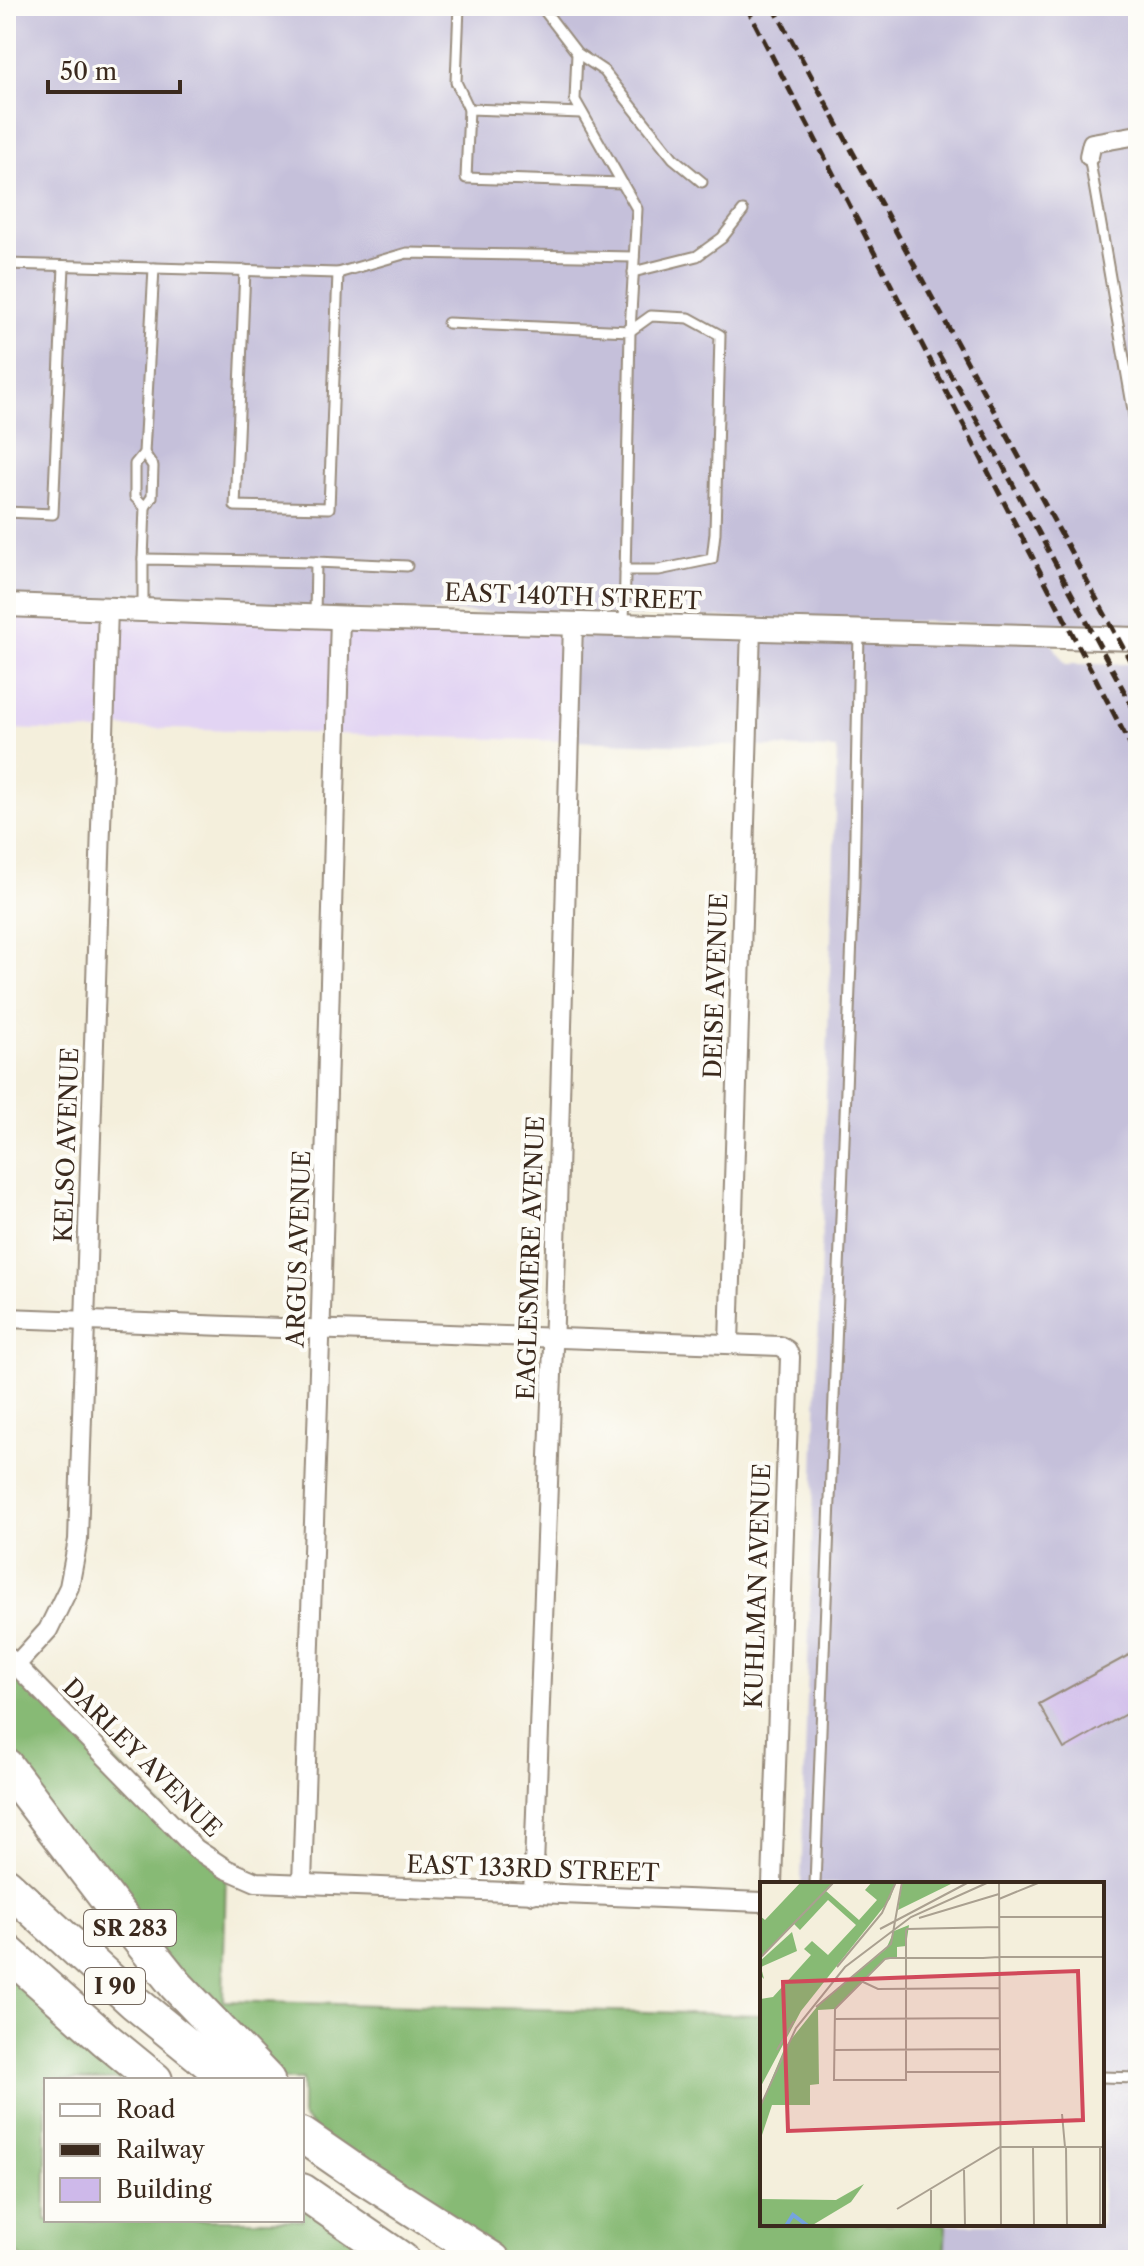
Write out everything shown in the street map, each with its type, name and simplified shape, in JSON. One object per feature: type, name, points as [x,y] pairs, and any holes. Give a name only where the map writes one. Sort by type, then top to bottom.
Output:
[{"type":"highway","name":"SR 283","points":[[6,1766],[176,1985],[265,2078]]},
{"type":"highway","name":"I 90","points":[[6,1885],[134,2002],[228,2078]]},
{"type":"highway","name":"I 90","points":[[6,1951],[153,2078]]},
{"type":"highway","points":[[304,2118],[357,2173]]},
{"type":"highway","points":[[304,2136],[493,2260]]},
{"type":"highway","points":[[304,2192],[402,2260]]},
{"type":"street","points":[[1089,156],[1092,143],[1138,135]]},
{"type":"street","name":"EAST 140TH STREET","points":[[6,605],[1138,639]]},
{"type":"street","name":"KELSO AVENUE","points":[[11,1660],[48,1630],[69,1587],[78,1540],[108,609]]},
{"type":"street","name":"ARGUS AVENUE","points":[[302,1883],[340,617]]},
{"type":"street","name":"EAGLESMERE AVENUE","points":[[533,1894],[553,1337],[573,623]]},
{"type":"street","name":"DEISE AVENUE","points":[[729,1344],[751,628]]},
{"type":"street","name":"KUHLMAN AVENUE","points":[[6,1318],[780,1346],[787,1350],[790,1357],[772,1882]]},
{"type":"street","name":"DARLEY AVENUE","points":[[11,1660],[196,1849],[226,1869],[256,1882],[302,1883]]},
{"type":"street","name":"EAST 133RD STREET","points":[[302,1883],[760,1902]]},
{"type":"lane","points":[[459,6],[456,82],[469,109],[466,178],[622,183]]},
{"type":"lane","points":[[541,6],[577,53],[604,71],[673,158],[702,182]]},
{"type":"lane","points":[[577,53],[575,100],[637,209],[630,331],[624,625]]},
{"type":"lane","points":[[469,109],[582,113]]},
{"type":"lane","points":[[1089,156],[1138,439]]},
{"type":"lane","points":[[633,272],[697,256],[722,238],[743,211]]},
{"type":"lane","points":[[6,264],[338,273],[407,253],[634,257]]},
{"type":"lane","points":[[6,512],[53,514],[64,266]]},
{"type":"lane","points":[[145,507],[135,497],[135,464],[144,453],[154,268]]},
{"type":"lane","points":[[245,270],[235,506],[329,508],[338,273]]},
{"type":"lane","points":[[448,323],[630,331],[651,316],[689,318],[720,335],[712,559],[659,570],[625,570]]},
{"type":"lane","points":[[143,609],[145,507],[152,497],[153,466],[144,453]]},
{"type":"lane","points":[[143,559],[407,566]]},
{"type":"lane","points":[[315,616],[316,562]]},
{"type":"lane","points":[[815,1882],[854,885],[859,632]]},
{"type":"lane","points":[[1104,2077],[1138,2078]]},
{"type":"shaded area","points":[[6,6],[1138,6],[1138,626],[6,603]]},
{"type":"shaded area","points":[[6,605],[573,623],[569,741],[104,727],[104,732],[6,729]]},
{"type":"shaded area","points":[[573,623],[1048,637],[1065,664],[1138,664],[1138,2260],[944,2260],[946,2226],[1104,2226],[1104,1882],[801,1882],[837,749],[569,741]]},
{"type":"green space","points":[[6,1655],[226,1869],[223,2001],[760,2015],[760,2226],[946,2226],[944,2260],[493,2260],[357,2173],[304,2118],[304,2078],[265,2078],[6,1766]]},
{"type":"green space","points":[[6,1951],[153,2078],[44,2078],[44,2222],[304,2222],[304,2192],[402,2260],[23,2260],[6,2243]]},
{"type":"building","points":[[1138,1650],[1138,1707],[1064,1749],[1039,1704]]},
{"type":"railway","points":[[746,6],[1138,760]]},
{"type":"railway","points":[[773,6],[1138,675]]},
{"type":"railway","points":[[938,353],[996,453],[1138,717]]}]
